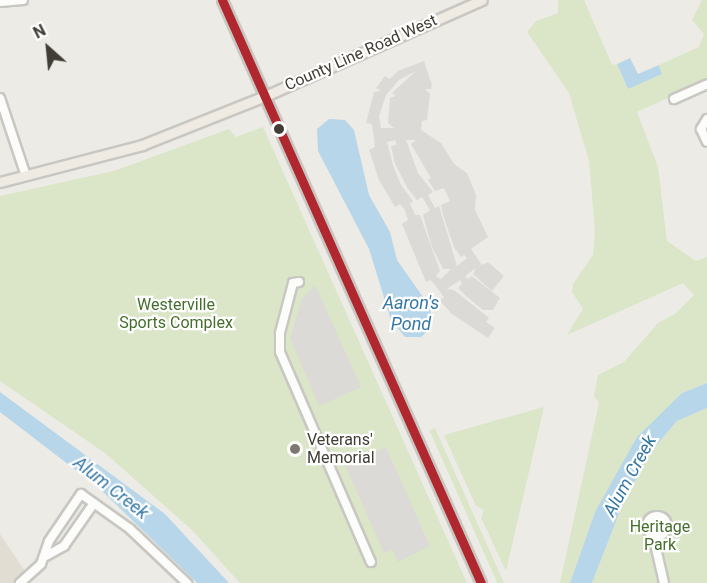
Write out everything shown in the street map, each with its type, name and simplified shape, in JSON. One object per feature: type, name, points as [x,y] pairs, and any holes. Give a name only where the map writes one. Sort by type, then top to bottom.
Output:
[{"type":"main road","points":[[222,0],[481,583]]},
{"type":"main road","name":"County Line Road West","points":[[0,182],[142,145],[265,96],[467,3],[482,0]]},
{"type":"street","points":[[0,2],[23,0]]},
{"type":"street","points":[[674,99],[706,86]]},
{"type":"street","points":[[0,98],[26,176]]},
{"type":"street","points":[[707,119],[701,129],[707,142]]},
{"type":"street","points":[[299,282],[293,283],[280,352],[371,562]]},
{"type":"street","points":[[46,556],[49,541],[81,494],[152,548],[187,583]]},
{"type":"street","points":[[20,583],[46,556],[64,546],[94,503]]},
{"type":"street","points":[[653,535],[664,583]]},
{"type":"shaded area","points":[[424,61],[432,85],[431,89],[425,89],[430,94],[427,120],[422,121],[421,130],[441,143],[454,164],[467,173],[476,195],[475,210],[488,237],[471,249],[482,265],[488,262],[504,276],[492,291],[473,274],[476,268],[465,276],[468,279],[472,276],[500,298],[493,310],[483,310],[466,296],[458,288],[462,284],[460,280],[447,289],[454,290],[489,318],[486,322],[495,328],[488,338],[452,314],[440,301],[444,297],[431,280],[426,282],[402,224],[408,220],[405,210],[400,204],[395,207],[379,180],[369,150],[375,147],[372,124],[366,123],[374,92],[381,91],[376,88],[385,76],[390,79],[398,71]],"holes":[[[416,71],[392,93],[396,96],[390,98],[388,123],[394,128],[381,128],[379,116],[386,95],[399,80]],[[396,140],[396,145],[391,146],[395,164],[408,189],[417,200],[422,197],[430,210],[423,215],[432,247],[443,269],[451,269],[441,279],[436,276],[440,271],[420,215],[415,215],[410,204],[413,201],[401,185],[387,142]],[[406,140],[416,140],[411,144],[431,178],[428,180],[435,191],[444,188],[450,201],[441,205],[443,215],[454,247],[461,257],[464,255],[467,258],[457,266],[439,206],[435,208],[428,195],[433,192],[418,173]]]},
{"type":"shaded area","points":[[315,285],[361,387],[319,406],[290,338],[301,300]]},
{"type":"shaded area","points":[[386,447],[430,546],[398,562],[393,550],[384,553],[345,465]]},
{"type":"shaded area","points":[[0,534],[29,577],[25,583],[0,583]]},
{"type":"green space","points":[[558,0],[584,0],[612,65],[617,64],[628,89],[662,73],[659,65],[699,47],[704,34],[692,20],[702,0],[707,0],[707,80],[637,112],[658,167],[667,241],[696,261],[707,257],[707,383],[682,393],[595,512],[570,583],[560,583],[599,403],[594,396],[598,375],[624,362],[658,323],[675,314],[694,295],[683,283],[567,335],[583,309],[572,292],[573,284],[593,255],[595,231],[589,161],[569,93],[527,32],[536,21],[558,13]]},
{"type":"green space","name":"Westerville Sports Complex","points":[[263,127],[467,583],[240,583],[192,530],[105,453],[0,381],[0,196],[114,171],[229,129],[236,137]]},
{"type":"green space","points":[[544,407],[506,571],[481,518],[484,510],[476,506],[444,435]]},
{"type":"green space","name":"Heritage Park","points":[[707,408],[707,583],[592,583],[620,511],[648,455],[677,421]]},
{"type":"green space","points":[[435,428],[504,583],[497,583],[430,430]]},
{"type":"water","points":[[630,58],[638,74],[659,65],[662,74],[628,89],[617,64]]},
{"type":"water","name":"Aaron's Pond","points":[[329,119],[345,120],[354,130],[369,195],[390,232],[397,260],[430,307],[432,327],[421,337],[405,337],[391,320],[369,249],[318,151],[317,129]]},
{"type":"water","name":"Alum Creek","points":[[707,383],[707,408],[677,421],[648,455],[620,511],[592,583],[570,583],[595,512],[637,437],[682,393]]},
{"type":"water","name":"Alum Creek","points":[[0,392],[165,514],[229,583],[197,583],[99,488],[0,412]]},
{"type":"transit line","points":[[222,0],[481,583]]},
{"type":"place","name":"Veterans' Memorial","points":[[295,449]]}]
